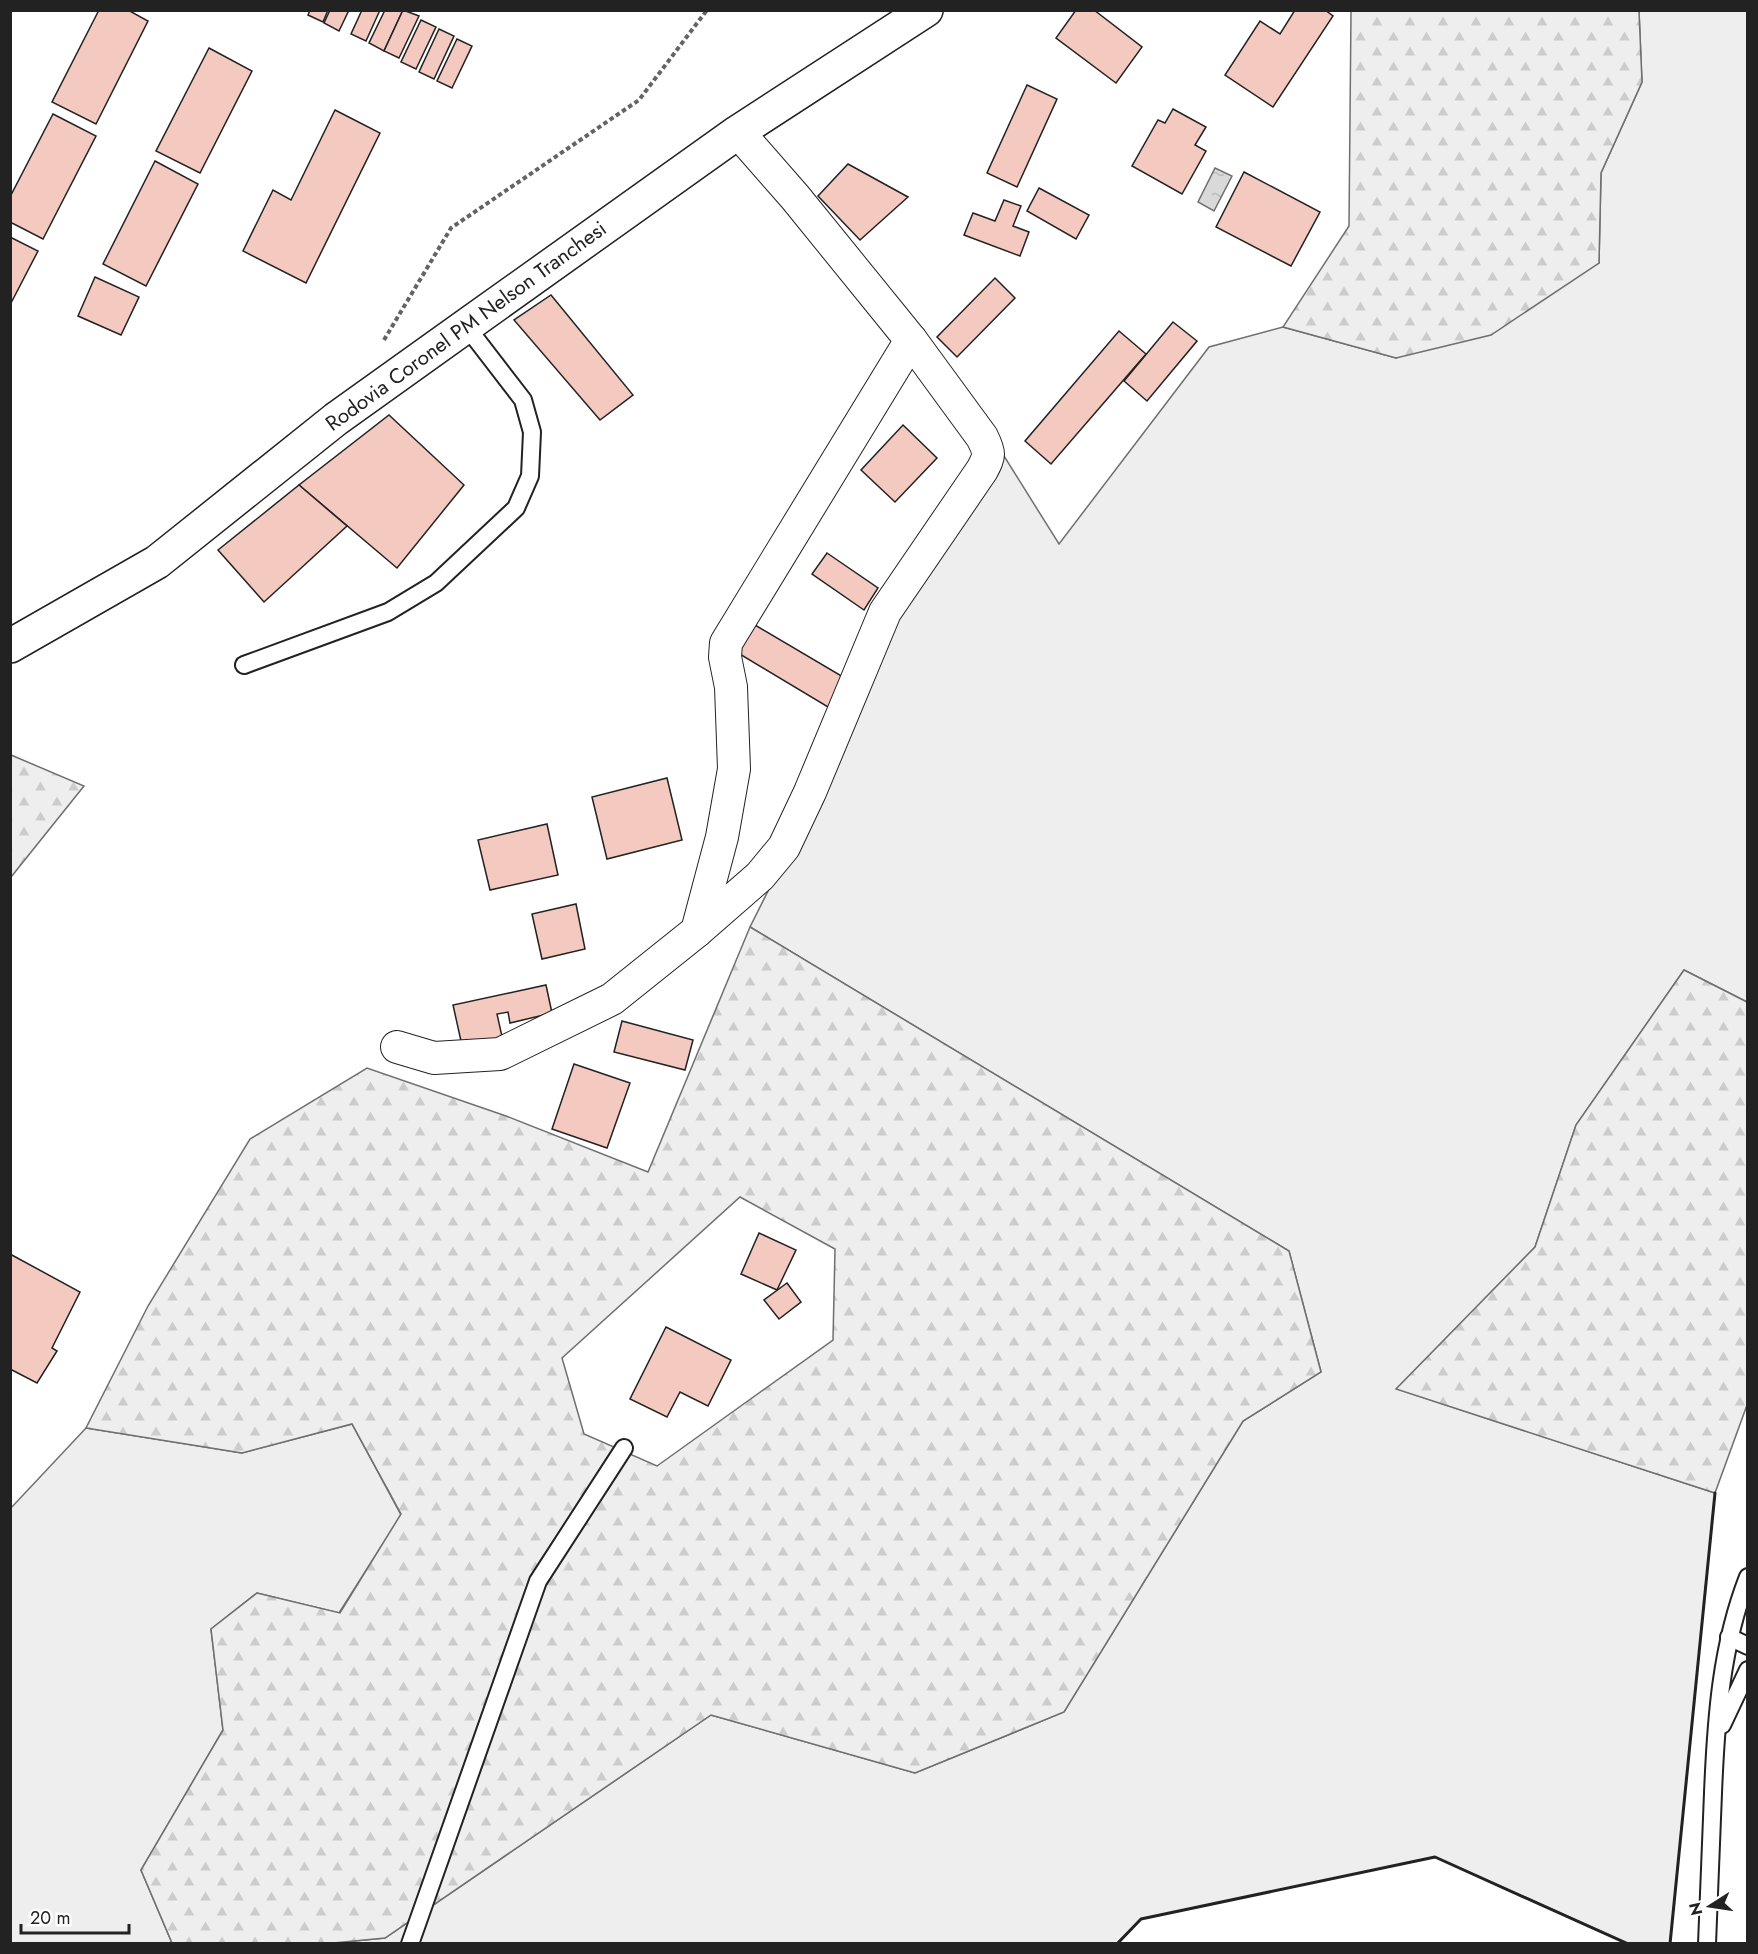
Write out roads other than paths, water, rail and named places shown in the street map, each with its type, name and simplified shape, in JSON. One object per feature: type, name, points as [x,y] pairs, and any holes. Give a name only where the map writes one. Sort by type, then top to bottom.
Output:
[{"type":"highway","name":"Rodovia Coronel PM Nelson Tranchesi","points":[[10,646],[157,562],[336,419],[738,132],[926,10]]},
{"type":"street","points":[[397,1047],[434,1058],[500,1054],[612,999],[697,931],[760,876],[784,847],[810,792],[885,612],[987,460],[989,452],[982,437],[911,340],[795,197],[738,132]]},
{"type":"street","points":[[697,931],[722,837],[734,770],[731,687],[725,657],[726,643],[911,340]]},
{"type":"lane","points":[[244,665],[388,612],[436,583],[516,508],[530,476],[532,432],[523,400],[466,326]]},
{"type":"lane","points":[[410,1944],[538,1581],[624,1448]]},
{"type":"lane","points":[[1707,1944],[1715,1740],[1725,1654],[1746,1587]]},
{"type":"lane","points":[[1729,1637],[1748,1646]]},
{"type":"lane","points":[[1715,1740],[1748,1670]]},
{"type":"water","points":[[1215,168],[1232,176],[1214,211],[1198,202]]}]
